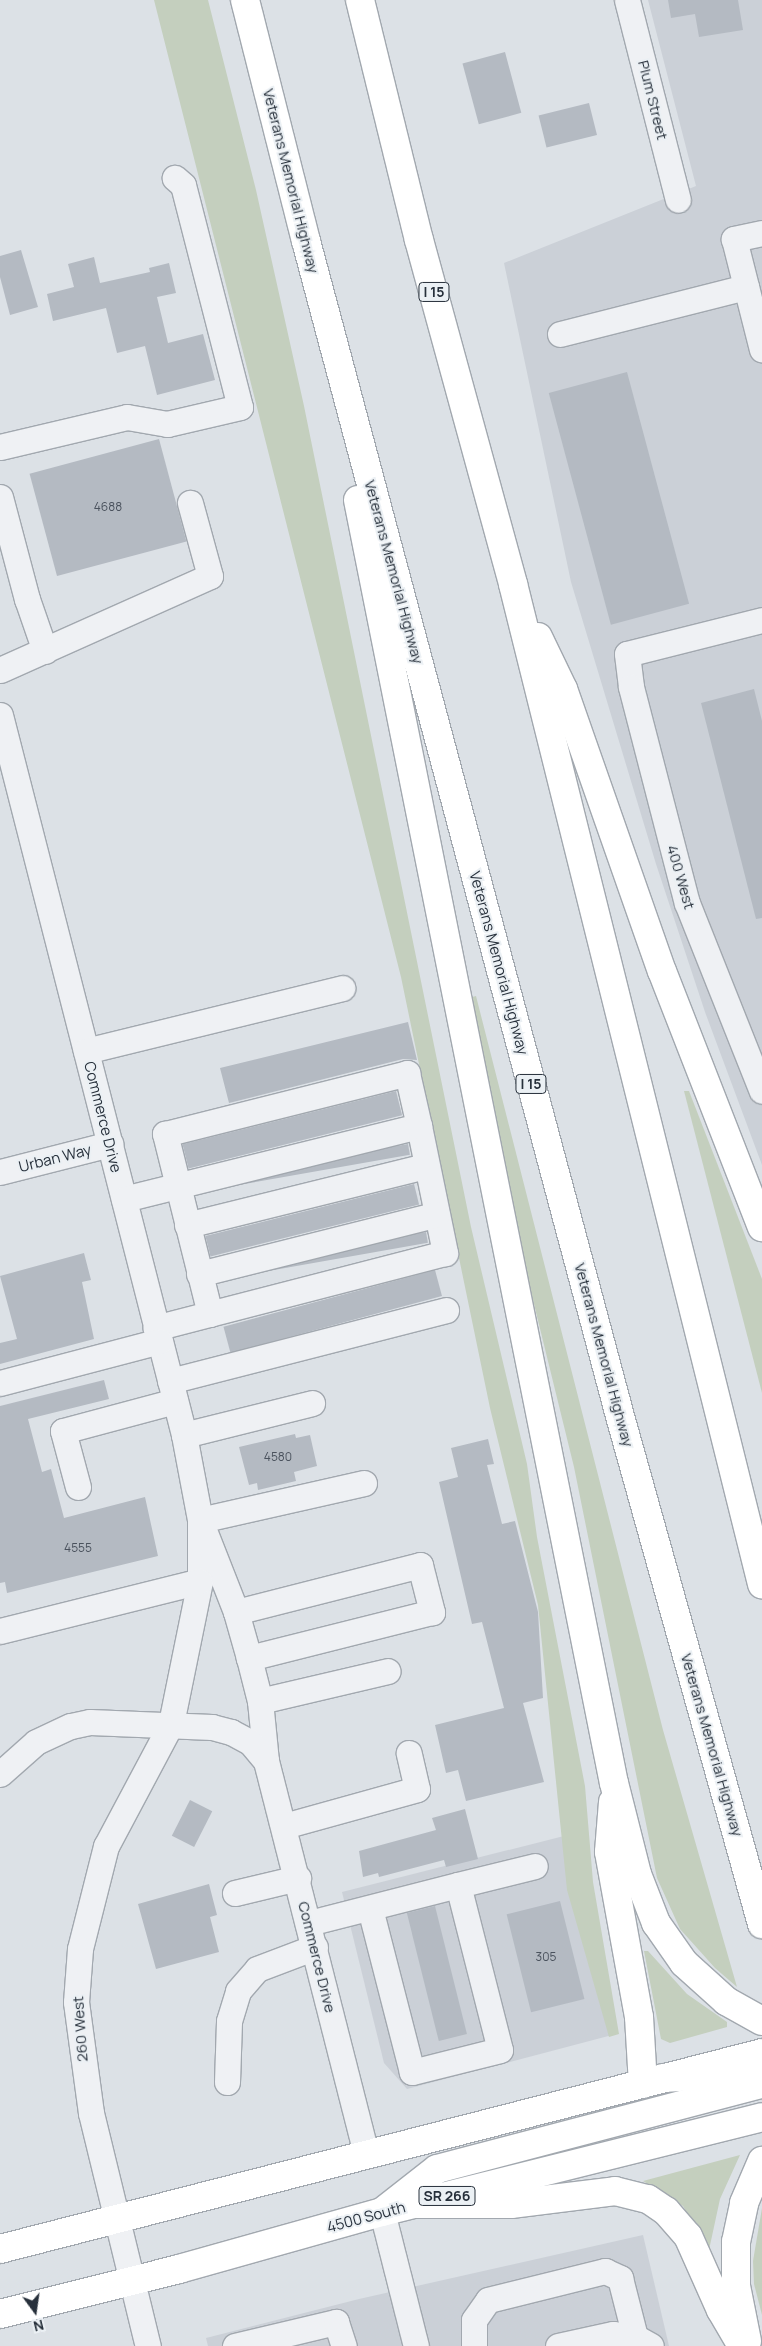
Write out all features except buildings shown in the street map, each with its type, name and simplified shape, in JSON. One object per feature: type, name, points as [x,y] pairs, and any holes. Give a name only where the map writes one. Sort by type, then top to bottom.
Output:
[{"type":"main road","name":"Veterans Memorial Highway","points":[[245,0],[306,241],[613,1389],[762,1924]]},
{"type":"main road","name":"I 15","points":[[360,0],[419,240],[513,584],[762,1584]]},
{"type":"main road","points":[[306,241],[614,1783],[642,1890],[665,1938],[701,1981],[726,2001],[762,2021]]},
{"type":"main road","points":[[513,584],[563,689],[662,971],[762,1228]]},
{"type":"main road","points":[[614,1783],[608,1852],[653,2081]]},
{"type":"main road","points":[[0,2250],[118,2216],[762,2053]]},
{"type":"main road","points":[[653,2081],[762,2072]]},
{"type":"main road","points":[[382,2212],[437,2169],[762,2084]]},
{"type":"main road","name":"4500 South","points":[[0,2314],[133,2281],[382,2212],[762,2117]]},
{"type":"main road","points":[[748,2346],[736,2286],[735,2254],[744,2203],[762,2161]]},
{"type":"main road","points":[[417,2204],[511,2204],[615,2191],[648,2199],[666,2210],[688,2236],[720,2310],[742,2346]]},
{"type":"street","name":"Plum Street","points":[[628,0],[678,200]]},
{"type":"street","points":[[0,447],[127,417],[167,424],[240,407],[183,185],[175,178]]},
{"type":"street","points":[[762,233],[734,239],[762,350]]},
{"type":"street","points":[[560,334],[746,287]]},
{"type":"street","points":[[0,497],[27,599],[45,651]]},
{"type":"street","points":[[0,670],[210,576],[190,503]]},
{"type":"street","name":"400 West","points":[[762,620],[627,654],[631,687],[687,903],[762,1091]]},
{"type":"street","name":"Commerce Drive","points":[[0,715],[184,1435],[200,1520],[200,1581],[171,1724],[231,1732],[250,1742],[266,1762]]},
{"type":"street","points":[[86,1051],[342,988]]},
{"type":"street","points":[[0,1383],[158,1334],[210,1314],[445,1253],[407,1073],[165,1134],[210,1314]]},
{"type":"street","points":[[124,1200],[419,1126]]},
{"type":"street","name":"Urban Way","points":[[0,1172],[110,1144]]},
{"type":"street","points":[[188,1225],[426,1166]]},
{"type":"street","points":[[200,1274],[437,1214]]},
{"type":"street","points":[[78,1488],[63,1430],[173,1391],[446,1310]]},
{"type":"street","points":[[184,1435],[312,1402]]},
{"type":"street","points":[[200,1520],[364,1484]]},
{"type":"street","name":"Commerce Drive","points":[[200,1520],[236,1612],[249,1658],[260,1701],[266,1762],[298,1878],[366,2152]]},
{"type":"street","points":[[236,1612],[420,1565],[432,1612],[249,1658]]},
{"type":"street","points":[[0,1632],[200,1581]]},
{"type":"street","points":[[260,1701],[388,1671]]},
{"type":"street","points":[[0,1774],[36,1742],[71,1726],[90,1722],[171,1724]]},
{"type":"street","name":"260 West","points":[[148,2346],[118,2216],[91,2113],[81,2057],[76,2002],[80,1949],[106,1846],[171,1724]]},
{"type":"street","points":[[284,1826],[417,1789],[409,1753]]},
{"type":"street","points":[[227,2082],[228,2021],[238,1991],[258,1969],[312,1935],[370,1908],[535,1866]]},
{"type":"street","points":[[235,1893],[298,1878]]},
{"type":"street","points":[[370,1908],[412,2072],[500,2050],[458,1885]]},
{"type":"street","points":[[382,2212],[416,2346]]},
{"type":"street","points":[[474,2346],[474,2320],[488,2300],[605,2271],[620,2278],[633,2339],[558,2346]]},
{"type":"street","points":[[235,2346],[336,2322],[344,2346]]},
{"type":"shaded area","points":[[648,0],[762,0],[762,1165],[705,1012],[656,864],[571,582],[504,263],[696,186]]},
{"type":"shaded area","points":[[564,1836],[616,2034],[407,2089],[384,2063],[342,1892]]},
{"type":"shaded area","points":[[643,2235],[669,2346],[208,2346],[206,2338],[359,2299]]},
{"type":"green space","points":[[154,0],[208,0],[256,190],[304,406],[471,1227],[527,1464],[537,1537],[585,1786],[593,1882],[619,2034],[609,2037],[567,1890],[538,1605],[490,1408],[401,977]]},
{"type":"green space","points":[[476,996],[663,1730],[737,1987],[715,1968],[680,1929],[657,1878],[574,1467],[518,1239],[465,999]]},
{"type":"green space","points":[[684,1091],[689,1091],[762,1279],[762,1393]]},
{"type":"green space","points":[[644,1951],[648,1951],[687,1994],[727,2022],[727,2027],[670,2043],[661,2039]]},
{"type":"green space","points":[[740,2155],[720,2199],[709,2250],[683,2206],[643,2181]]},
{"type":"green space","points":[[762,2208],[762,2315],[754,2284],[753,2261]]}]
